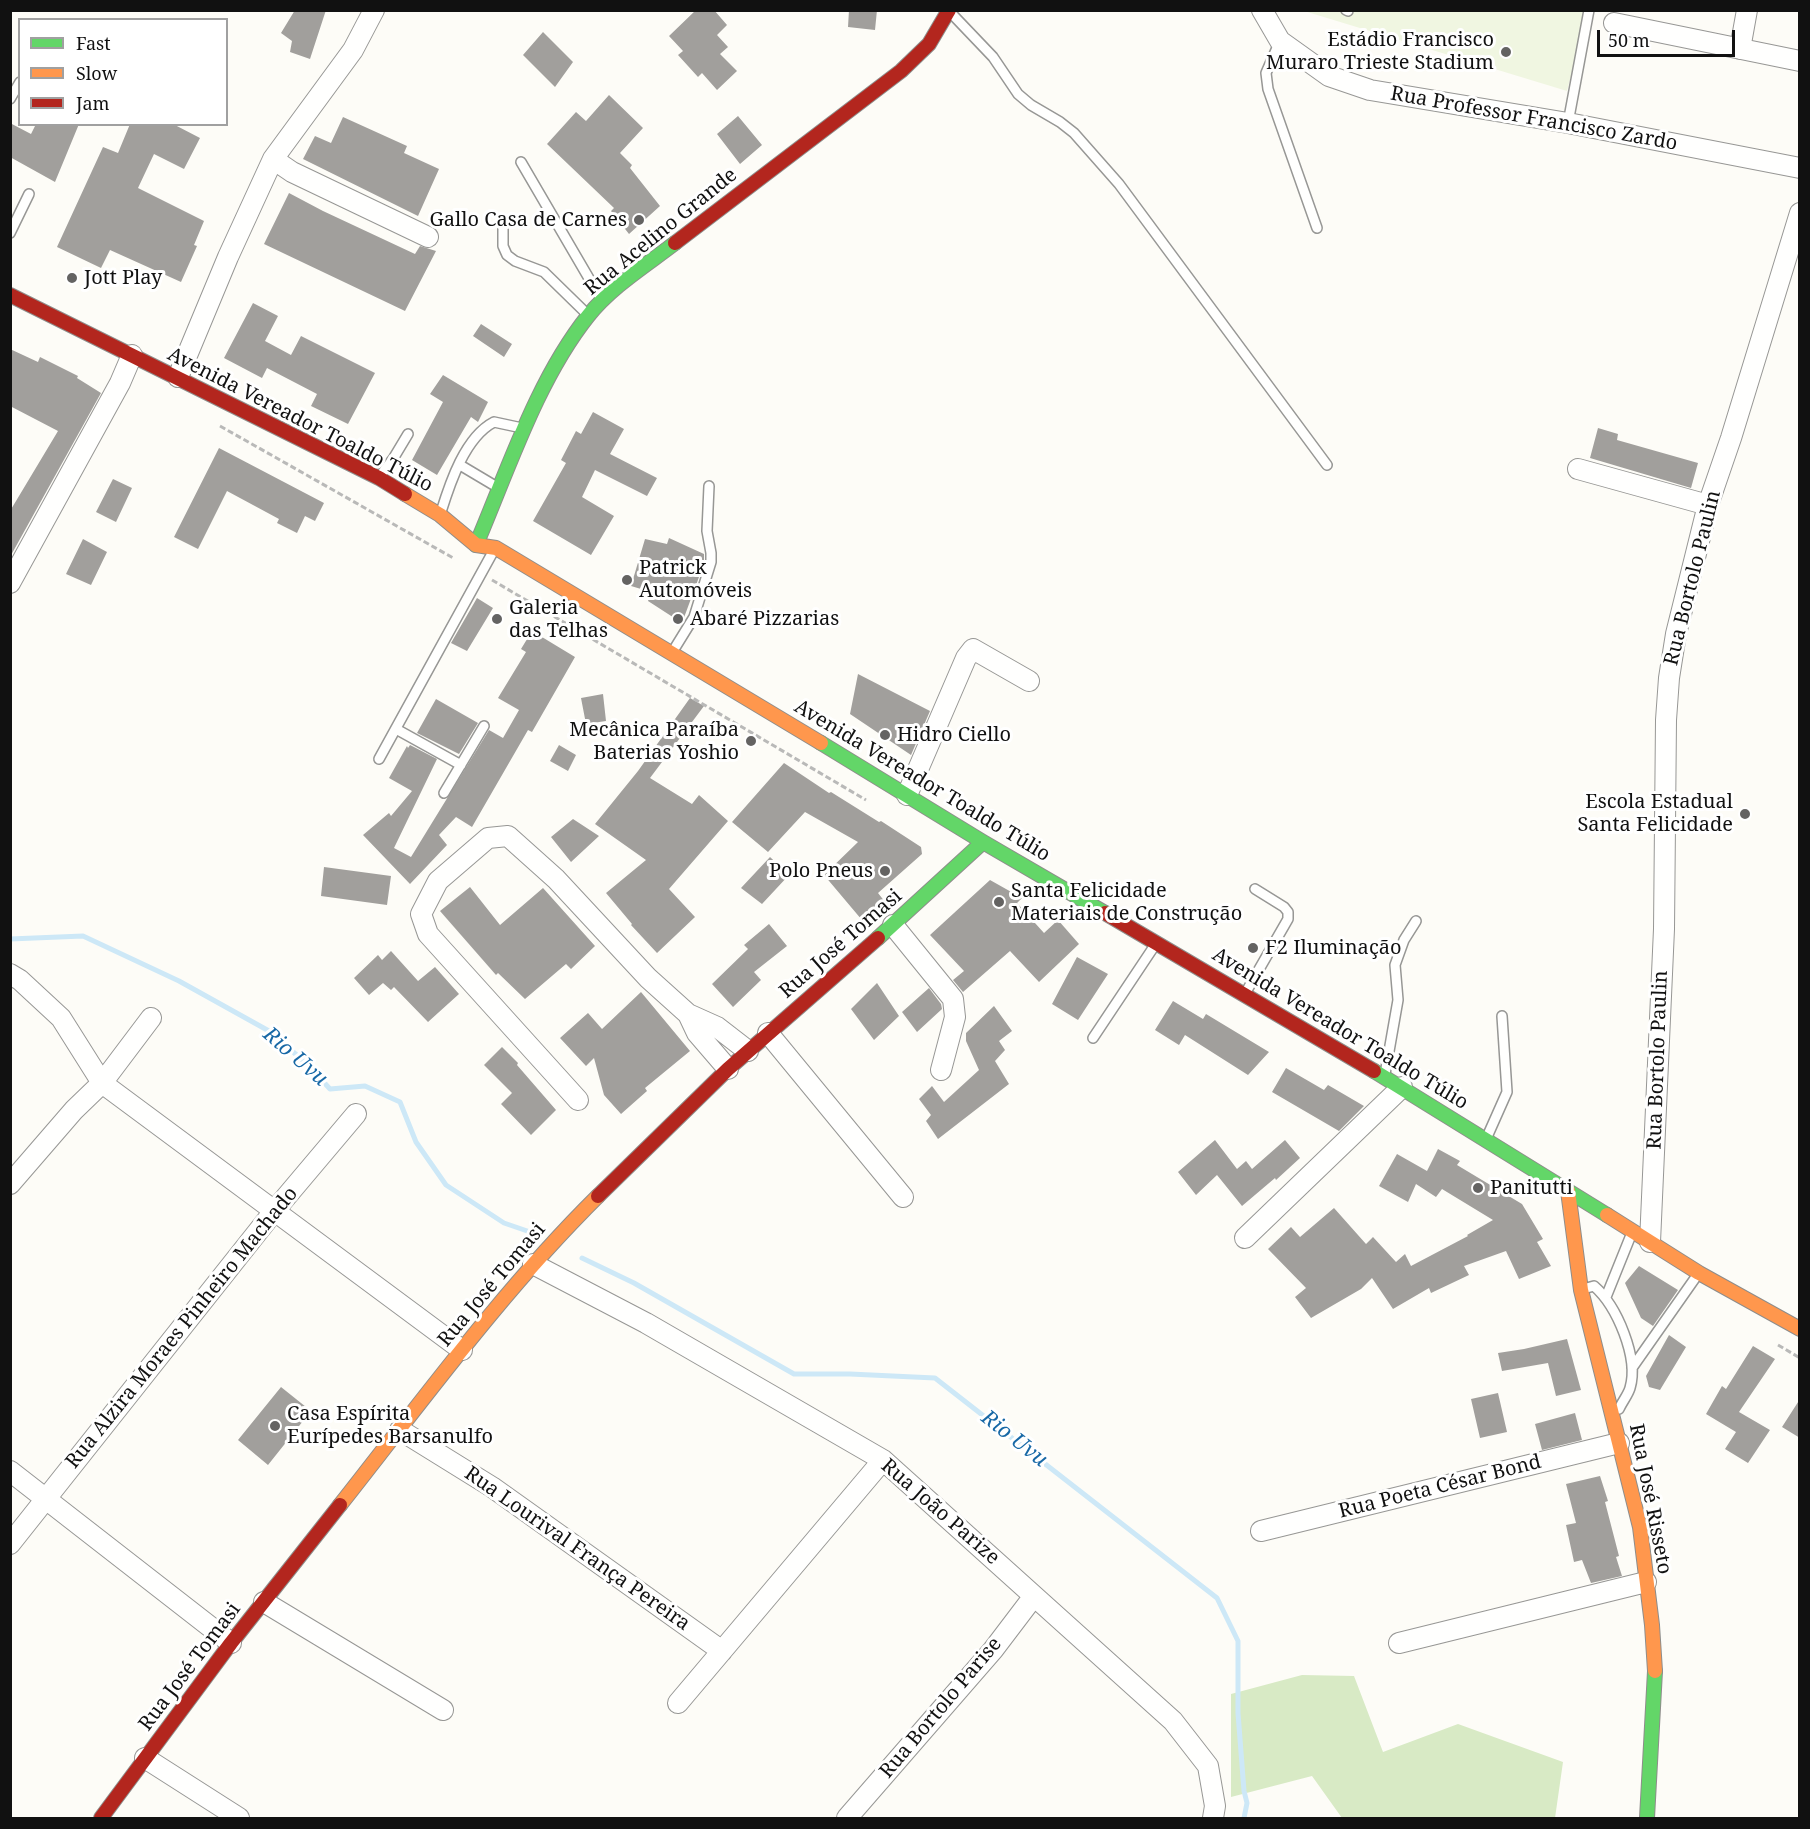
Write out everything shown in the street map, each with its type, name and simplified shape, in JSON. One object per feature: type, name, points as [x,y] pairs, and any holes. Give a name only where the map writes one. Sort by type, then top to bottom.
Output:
[{"type":"main road","name":"Rua Acelino Grande","points":[[476,545],[524,429],[557,360],[588,316],[633,275],[901,71],[929,44],[949,11]]},
{"type":"main road","name":"Avenida Vereador Toaldo Túlio","points":[[10,295],[378,478],[440,514],[476,545],[495,548],[983,842],[1402,1087],[1699,1273],[1800,1329]]},
{"type":"main road","name":"Rua José Tomasi","points":[[101,1818],[231,1643],[462,1350],[533,1264],[570,1224],[748,1050],[893,925],[983,842]]},
{"type":"main road","name":"Rua José Risseto","points":[[1568,1191],[1581,1290],[1640,1527],[1655,1670],[1647,1818]]},
{"type":"street","points":[[178,377],[228,257],[273,159],[353,50],[374,10]]},
{"type":"street","name":"Rua Professor Francisco Zardo","points":[[1262,10],[1280,41],[1329,76],[1370,90],[1568,123],[1800,168]]},
{"type":"street","points":[[1740,49],[1747,10]]},
{"type":"street","points":[[1614,22],[1800,61]]},
{"type":"street","points":[[273,159],[292,172],[428,237]]},
{"type":"street","name":"Rua Bortolo Paulin","points":[[1650,1242],[1664,929],[1665,720],[1669,678],[1676,634],[1708,505],[1731,438],[1800,213]]},
{"type":"street","points":[[10,584],[120,383],[132,355]]},
{"type":"street","points":[[1578,469],[1708,505]]},
{"type":"street","points":[[907,795],[966,657],[973,649],[1029,681]]},
{"type":"street","points":[[578,1100],[428,934],[421,914],[438,881],[488,838],[508,836],[556,879],[648,978],[688,1014],[717,1027],[748,1050]]},
{"type":"street","points":[[893,925],[953,999],[955,1017],[941,1070]]},
{"type":"street","points":[[10,974],[20,980],[61,1018],[102,1083],[462,1350]]},
{"type":"street","points":[[688,1014],[697,1033],[728,1069]]},
{"type":"street","points":[[10,1184],[74,1110],[102,1083],[151,1018]]},
{"type":"street","points":[[768,1033],[903,1197]]},
{"type":"street","points":[[1245,1238],[1402,1087]]},
{"type":"street","name":"Rua Alzira Moraes Pinheiro Machado","points":[[10,1544],[275,1210],[356,1114]]},
{"type":"street","name":"Rua João Parize","points":[[533,1264],[646,1323],[883,1460],[1173,1721],[1208,1766],[1215,1806],[1213,1818]]},
{"type":"street","name":"Rua Lourival França Pereira","points":[[400,1430],[492,1487],[722,1650]]},
{"type":"street","name":"Rua Poeta César Bond","points":[[1261,1532],[1619,1443]]},
{"type":"street","points":[[678,1703],[883,1460]]},
{"type":"street","points":[[10,1471],[231,1643]]},
{"type":"street","points":[[1399,1643],[1646,1582]]},
{"type":"street","name":"Rua Bortolo Parise","points":[[847,1818],[993,1650],[1034,1596]]},
{"type":"street","points":[[264,1602],[443,1710]]},
{"type":"street","points":[[145,1758],[238,1818]]},
{"type":"lane","points":[[1568,123],[1589,10]]},
{"type":"lane","points":[[949,11],[993,57],[1018,94],[1074,133],[1119,184],[1327,465]]},
{"type":"lane","points":[[1280,41],[1266,73],[1268,89],[1317,228]]},
{"type":"lane","points":[[10,99],[18,85]]},
{"type":"lane","points":[[521,162],[602,301]]},
{"type":"lane","points":[[10,233],[29,194]]},
{"type":"lane","points":[[503,227],[503,246],[507,255],[515,261],[544,272],[588,316]]},
{"type":"lane","points":[[440,514],[450,483],[470,446],[483,428],[494,422],[524,429]]},
{"type":"lane","points":[[378,478],[408,434]]},
{"type":"lane","points":[[460,465],[500,488]]},
{"type":"lane","points":[[672,653],[691,624],[711,562],[707,531],[709,486]]},
{"type":"lane","points":[[379,759],[495,548]]},
{"type":"lane","points":[[444,793],[484,726]]},
{"type":"lane","points":[[396,729],[461,765]]},
{"type":"lane","points":[[1244,994],[1288,919],[1288,912],[1284,907],[1255,889]]},
{"type":"lane","points":[[1385,1077],[1398,1000],[1395,965],[1404,940],[1416,921]]},
{"type":"lane","points":[[1094,1038],[1156,943]]},
{"type":"lane","points":[[1486,1140],[1507,1092],[1502,1016]]},
{"type":"lane","points":[[1606,1297],[1632,1232]]},
{"type":"lane","points":[[1632,1368],[1699,1273]]},
{"type":"lane","points":[[1581,1290],[1594,1286],[1606,1297],[1627,1340],[1632,1368],[1630,1388],[1614,1417]]},
{"type":"green space","name":"Estádio Francisco Muraro Trieste Stadium","points":[[1304,11],[1588,11],[1567,91]]},
{"type":"green space","points":[[1302,1675],[1354,1676],[1383,1752],[1458,1724],[1563,1762],[1555,1818],[1342,1818],[1312,1776],[1231,1797],[1231,1694]]},
{"type":"building","points":[[295,10],[326,10],[310,59],[290,52],[292,41],[281,33]]},
{"type":"building","points":[[696,10],[714,10],[727,25],[717,35],[728,47],[720,54],[737,71],[717,90],[702,73],[698,77],[678,55],[683,51],[669,36]]},
{"type":"building","points":[[849,10],[877,10],[875,30],[848,27]]},
{"type":"building","points":[[543,32],[573,62],[555,87],[523,55]]},
{"type":"building","points":[[609,95],[643,128],[620,153],[632,165],[630,168],[660,206],[629,234],[611,211],[614,208],[547,144],[576,112],[586,121]]},
{"type":"building","points":[[738,116],[762,145],[740,164],[717,134]]},
{"type":"building","points":[[343,117],[407,146],[404,153],[439,169],[418,216],[303,159],[315,136],[331,143]]},
{"type":"building","points":[[10,123],[31,134],[35,126],[78,126],[55,182],[10,157]]},
{"type":"building","points":[[129,126],[177,126],[200,138],[184,169],[154,154],[138,188],[204,221],[194,245],[197,246],[181,282],[110,250],[101,268],[57,247],[103,147],[118,153]]},
{"type":"building","points":[[289,193],[415,254],[420,246],[436,251],[405,311],[264,244]]},
{"type":"building","points":[[253,303],[278,316],[265,341],[291,355],[301,336],[375,373],[348,424],[311,406],[317,394],[267,368],[262,378],[224,358]]},
{"type":"building","points":[[481,324],[512,344],[504,357],[473,336]]},
{"type":"building","points":[[10,349],[38,362],[40,357],[78,376],[77,378],[101,393],[10,557],[10,511],[58,431],[10,406]]},
{"type":"building","points":[[443,375],[488,402],[478,422],[471,417],[437,475],[412,460],[443,402],[430,394]]},
{"type":"building","points":[[593,412],[624,429],[610,454],[657,478],[647,496],[595,470],[582,497],[614,516],[591,555],[533,521],[566,463],[561,460],[576,431],[581,434]]},
{"type":"building","points":[[1598,428],[1618,434],[1617,440],[1698,463],[1691,488],[1590,458]]},
{"type":"building","points":[[219,448],[324,503],[315,521],[305,516],[297,533],[277,523],[279,519],[227,491],[198,549],[174,537]]},
{"type":"building","points":[[113,479],[132,488],[116,522],[96,512]]},
{"type":"building","points":[[669,538],[704,554],[699,577],[682,623],[648,601],[651,592],[631,586],[645,539],[667,544]]},
{"type":"building","points":[[83,539],[107,552],[91,585],[66,574]]},
{"type":"building","points":[[477,598],[493,608],[467,651],[451,643]]},
{"type":"building","points":[[532,631],[575,657],[532,732],[528,730],[472,827],[456,817],[439,835],[447,845],[410,884],[363,835],[389,813],[391,816],[412,791],[389,778],[407,746],[408,748],[410,745],[437,759],[394,848],[411,857],[489,730],[503,738],[519,710],[498,698],[526,652],[521,649]]},
{"type":"building","points":[[858,674],[930,711],[911,755],[850,714]]},
{"type":"building","points":[[603,694],[606,721],[586,724],[581,698]]},
{"type":"building","points":[[690,698],[704,706],[650,778],[692,804],[699,795],[728,821],[669,889],[695,917],[657,953],[606,893],[646,860],[595,824],[638,771]]},
{"type":"building","points":[[436,699],[478,723],[459,754],[417,733]]},
{"type":"building","points":[[559,745],[576,755],[568,771],[550,761]]},
{"type":"building","points":[[784,763],[829,793],[831,792],[879,822],[881,821],[921,847],[922,854],[878,893],[889,907],[867,926],[824,875],[858,842],[805,812],[768,852],[732,822]]},
{"type":"building","points":[[573,819],[599,836],[571,862],[551,837]]},
{"type":"building","points":[[770,857],[789,875],[762,904],[741,888]]},
{"type":"building","points":[[324,867],[391,876],[387,905],[321,896]]},
{"type":"building","points":[[990,880],[1022,898],[1017,903],[1044,933],[1058,920],[1079,944],[1039,982],[1010,951],[963,992],[953,980],[964,971],[930,935]]},
{"type":"building","points":[[470,887],[500,925],[543,888],[595,946],[571,969],[566,964],[525,999],[498,973],[496,975],[440,911]]},
{"type":"building","points":[[769,924],[787,946],[754,972],[761,980],[733,1007],[712,984],[748,949],[744,945]]},
{"type":"building","points":[[391,951],[418,981],[435,967],[459,994],[428,1022],[394,987],[391,990],[383,983],[369,995],[354,978],[378,955],[382,960]]},
{"type":"building","points":[[1077,957],[1108,974],[1078,1020],[1052,1004]]},
{"type":"building","points":[[877,983],[899,1016],[874,1040],[851,1009]]},
{"type":"building","points":[[929,988],[942,1009],[917,1032],[902,1012]]},
{"type":"building","points":[[641,992],[690,1051],[645,1088],[647,1091],[621,1114],[604,1095],[594,1058],[586,1066],[560,1038],[588,1013],[602,1029]]},
{"type":"building","points":[[1173,1001],[1203,1019],[1206,1014],[1269,1052],[1248,1075],[1185,1035],[1179,1045],[1155,1030]]},
{"type":"building","points":[[994,1006],[1012,1031],[999,1041],[1005,1050],[995,1061],[1009,1084],[938,1139],[926,1121],[931,1115],[919,1099],[932,1086],[944,1102],[979,1070],[966,1041],[966,1033]]},
{"type":"building","points":[[502,1047],[556,1110],[531,1135],[501,1104],[512,1093],[484,1065]]},
{"type":"building","points":[[1286,1068],[1324,1090],[1328,1085],[1364,1106],[1339,1131],[1272,1092]]},
{"type":"building","points":[[1215,1140],[1237,1169],[1246,1161],[1252,1169],[1285,1140],[1300,1158],[1242,1206],[1217,1175],[1196,1195],[1178,1172]]},
{"type":"building","points":[[1438,1149],[1460,1161],[1457,1165],[1522,1204],[1543,1239],[1537,1242],[1551,1266],[1519,1279],[1506,1251],[1464,1266],[1469,1275],[1431,1293],[1429,1288],[1393,1309],[1372,1278],[1361,1289],[1311,1318],[1295,1297],[1306,1288],[1268,1249],[1291,1227],[1300,1237],[1334,1208],[1366,1244],[1373,1237],[1396,1262],[1405,1254],[1411,1266],[1493,1220],[1442,1189],[1436,1197],[1416,1184],[1408,1202],[1379,1186],[1397,1154],[1427,1171]]},
{"type":"building","points":[[1639,1266],[1678,1290],[1653,1326],[1641,1318],[1625,1283]]},
{"type":"building","points":[[1669,1335],[1686,1347],[1660,1390],[1649,1387],[1646,1376]]},
{"type":"building","points":[[1567,1339],[1581,1390],[1556,1396],[1548,1363],[1502,1371],[1498,1353]]},
{"type":"building","points":[[1753,1346],[1775,1359],[1739,1412],[1770,1430],[1748,1463],[1725,1449],[1736,1432],[1706,1414],[1722,1386],[1726,1389]]},
{"type":"building","name":"Casa Espírita Eurípedes Barsanulfo","points":[[281,1387],[311,1411],[268,1465],[238,1440]]},
{"type":"building","points":[[1498,1393],[1507,1432],[1480,1438],[1471,1399]]},
{"type":"building","points":[[1800,1399],[1800,1438],[1782,1427]]},
{"type":"building","points":[[1575,1413],[1582,1440],[1542,1450],[1535,1424]]},
{"type":"building","points":[[1600,1476],[1608,1501],[1605,1502],[1622,1576],[1591,1583],[1582,1560],[1574,1562],[1566,1525],[1576,1523],[1566,1484]]},
{"type":"waterway","name":"Rio Uvu","points":[[10,939],[83,936],[179,981],[269,1031],[307,1064],[330,1089],[365,1086],[400,1102],[416,1142],[446,1185],[504,1223],[536,1234]]},
{"type":"waterway","name":"Rio Uvu","points":[[582,1258],[634,1283],[794,1374],[935,1378],[1217,1598],[1238,1641],[1238,1713],[1247,1803],[1244,1818]]},
{"type":"traffic: fast","points":[[476,545],[525,426],[553,368],[570,341],[597,305],[629,277],[675,243]]},
{"type":"traffic: fast","points":[[821,743],[1105,913]]},
{"type":"traffic: fast","points":[[878,938],[983,842]]},
{"type":"traffic: fast","points":[[1374,1071],[1607,1215]]},
{"type":"traffic: fast","points":[[1647,1818],[1655,1671]]},
{"type":"traffic: slow","points":[[405,494],[440,515],[476,545],[496,548],[821,743]]},
{"type":"traffic: slow","points":[[1568,1191],[1581,1290],[1640,1527],[1655,1671]]},
{"type":"traffic: slow","points":[[340,1505],[497,1307],[529,1269],[598,1196]]},
{"type":"traffic: slow","points":[[1607,1215],[1699,1273],[1800,1329]]},
{"type":"traffic: jam","points":[[675,243],[901,71],[929,44],[949,10]]},
{"type":"traffic: jam","points":[[10,295],[379,478],[405,494]]},
{"type":"traffic: jam","points":[[1105,913],[1374,1071]]},
{"type":"traffic: jam","points":[[598,1196],[728,1069],[878,938]]},
{"type":"traffic: jam","points":[[101,1818],[231,1643],[340,1505]]},
{"type":"place","name":"Estádio Francisco Muraro Trieste Stadium","points":[[1506,52]]},
{"type":"place","name":"Gallo Casa de Carnes","points":[[639,220]]},
{"type":"place","name":"Jott Play","points":[[72,278]]},
{"type":"place","name":"Patrick Automóveis","points":[[627,580]]},
{"type":"place","name":"Galeria das Telhas","points":[[497,619]]},
{"type":"place","name":"Abaré Pizzarias","points":[[678,619]]},
{"type":"place","name":"Hidro Ciello","points":[[885,735]]},
{"type":"place","name":"Mecânica Paraíba Baterias Yoshio","points":[[751,741]]},
{"type":"place","name":"Escola Estadual Santa Felicidade","points":[[1745,814]]},
{"type":"place","name":"Polo Pneus","points":[[885,871]]},
{"type":"place","name":"Santa Felicidade Materiais de Construção","points":[[999,902]]},
{"type":"place","name":"F2 Iluminação","points":[[1253,948]]},
{"type":"place","name":"Panitutti","points":[[1478,1188]]},
{"type":"place","name":"Casa Espírita Eurípedes Barsanulfo","points":[[275,1426]]}]
